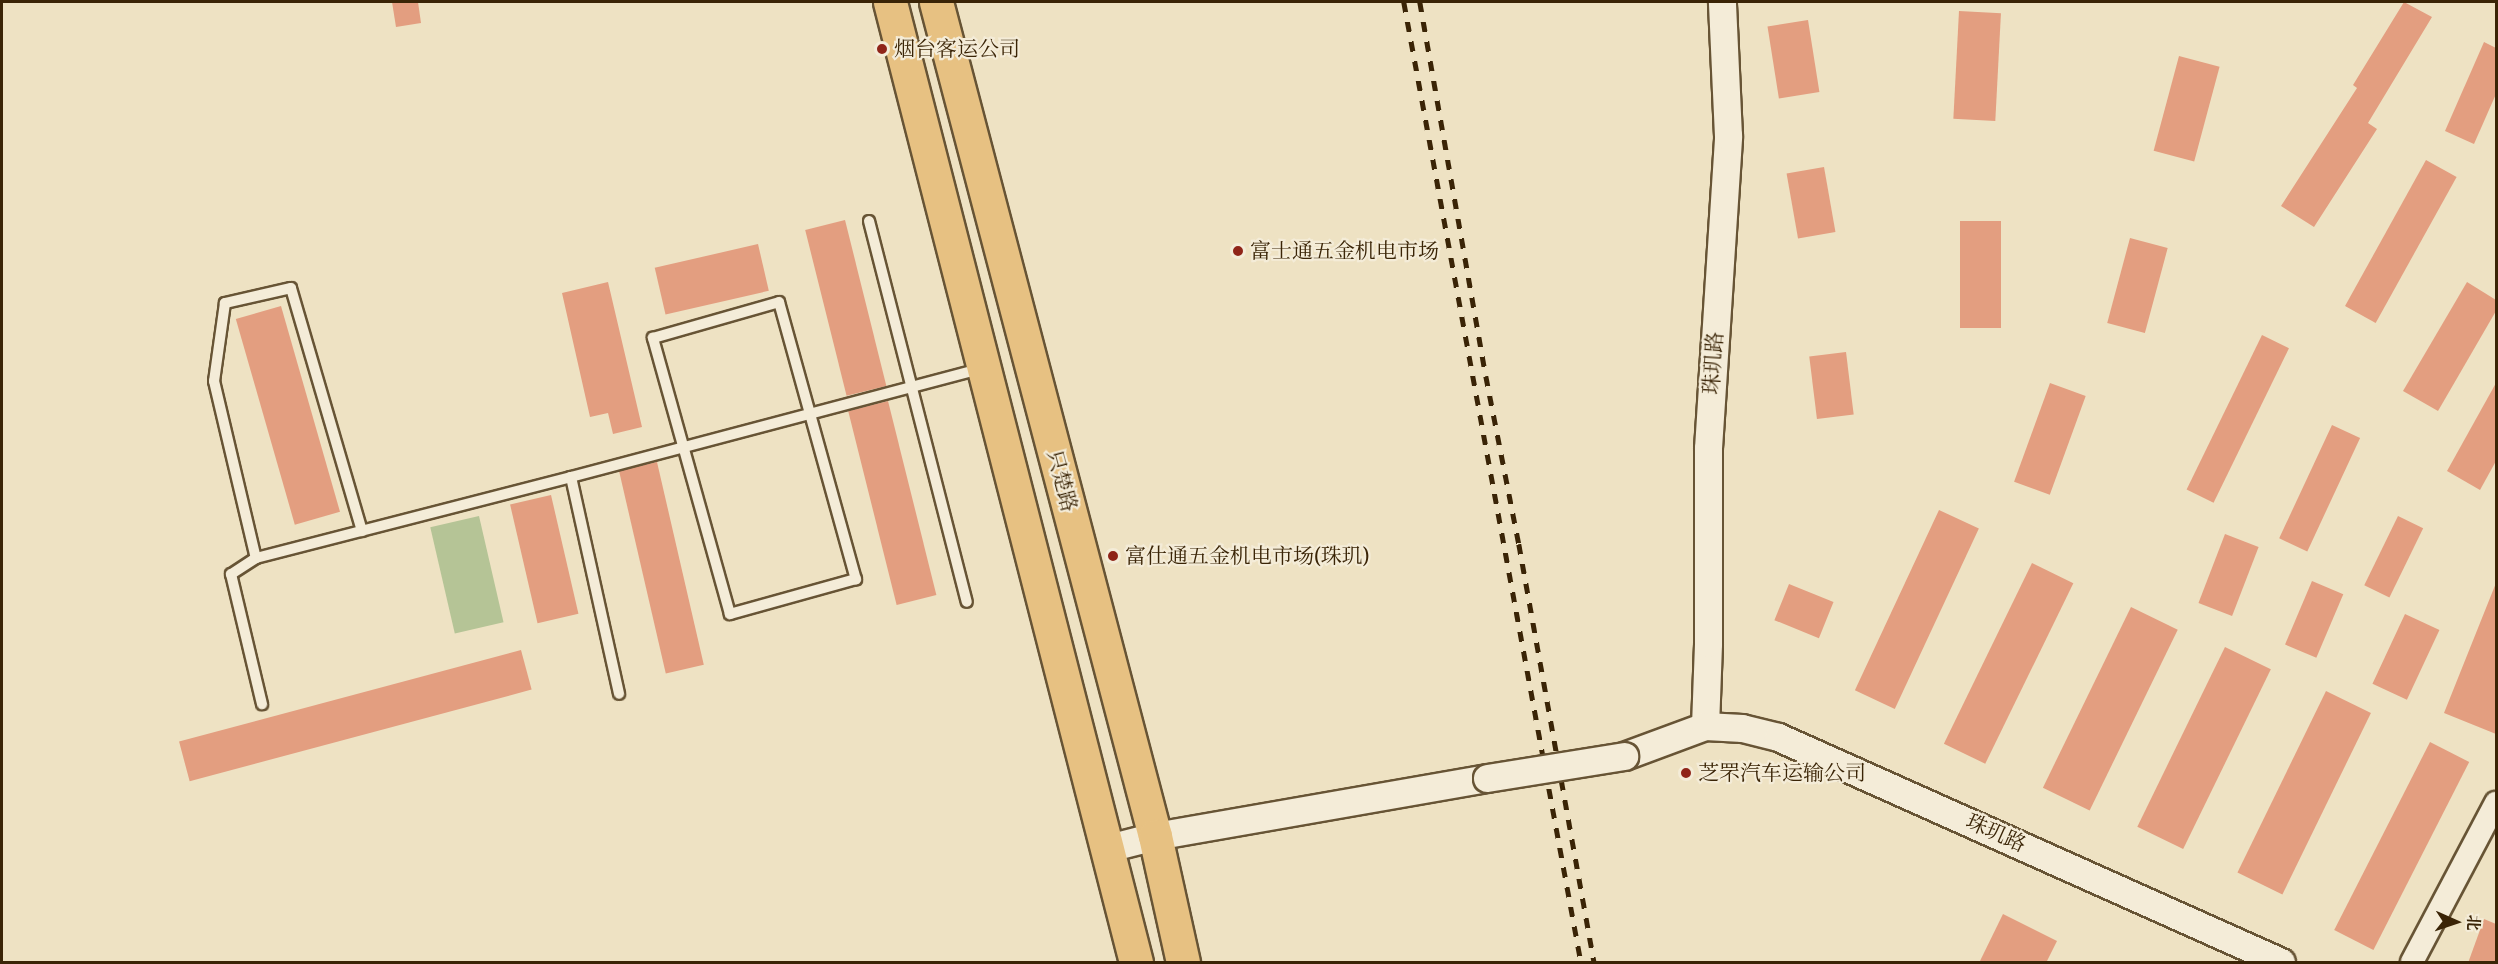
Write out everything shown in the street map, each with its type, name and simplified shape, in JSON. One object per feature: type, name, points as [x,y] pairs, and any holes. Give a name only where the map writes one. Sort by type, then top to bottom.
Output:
[{"type":"main road","points":[[890,2],[1136,963]]},
{"type":"main road","name":"只楚路","points":[[936,2],[1155,836],[1183,963]]},
{"type":"street","name":"珠玑路","points":[[1704,726],[1708,643],[1708,448],[1728,136],[1722,2]]},
{"type":"street","name":"珠玑路","points":[[1108,848],[1155,836],[1623,756],[1704,726],[1742,728],[1795,743],[2281,963]]},
{"type":"street","points":[[2412,963],[2496,803]]},
{"type":"lane","points":[[869,221],[967,602]]},
{"type":"lane","points":[[256,558],[214,381],[225,303],[291,288],[362,531]]},
{"type":"lane","points":[[779,302],[856,579],[730,614],[684,447],[653,338],[779,302]]},
{"type":"lane","points":[[262,704],[231,574],[256,558],[984,368]]},
{"type":"lane","points":[[571,477],[619,694]]},
{"type":"green space","points":[[479,516],[504,622],[455,633],[430,527]]},
{"type":"building","points":[[392,2],[418,2],[421,23],[396,27]]},
{"type":"building","points":[[2404,2],[2432,17],[2368,123],[2377,129],[2314,227],[2281,206],[2357,88],[2353,85]]},
{"type":"building","points":[[1959,11],[2001,13],[1995,121],[1953,119]]},
{"type":"building","points":[[1808,20],[1819,92],[1779,99],[1768,26]]},
{"type":"building","points":[[2484,42],[2496,48],[2496,94],[2474,144],[2445,131]]},
{"type":"building","points":[[2179,56],[2220,67],[2194,162],[2154,151]]},
{"type":"building","points":[[2426,160],[2457,177],[2376,323],[2345,306]]},
{"type":"building","points":[[1824,167],[1835,232],[1798,239],[1787,174]]},
{"type":"building","points":[[845,220],[886,386],[847,396],[805,230]]},
{"type":"building","points":[[1960,221],[2001,221],[2001,328],[1960,328]]},
{"type":"building","points":[[2130,238],[2168,248],[2145,333],[2107,323]]},
{"type":"building","points":[[758,244],[769,291],[666,315],[655,268]]},
{"type":"building","points":[[608,282],[642,427],[613,434],[608,413],[590,417],[562,293]]},
{"type":"building","points":[[2467,282],[2496,300],[2496,311],[2438,411],[2403,391]]},
{"type":"building","points":[[281,306],[340,512],[295,525],[236,319]]},
{"type":"building","points":[[2262,335],[2289,348],[2214,503],[2187,490]]},
{"type":"building","points":[[1846,352],[1854,415],[1817,419],[1809,357]]},
{"type":"building","points":[[2050,383],[2086,396],[2050,495],[2014,482]]},
{"type":"building","points":[[2496,383],[2496,461],[2480,490],[2447,471]]},
{"type":"building","points":[[888,401],[936,595],[897,605],[848,411]]},
{"type":"building","points":[[2332,425],[2360,438],[2307,551],[2279,538]]},
{"type":"building","points":[[657,462],[704,665],[666,673],[619,471]]},
{"type":"building","points":[[551,495],[578,614],[538,623],[510,504]]},
{"type":"building","points":[[1939,510],[1979,529],[1895,709],[1855,690]]},
{"type":"building","points":[[2398,516],[2423,528],[2389,597],[2364,585]]},
{"type":"building","points":[[2225,534],[2259,547],[2232,616],[2198,603]]},
{"type":"building","points":[[2032,563],[2073,583],[1985,764],[1944,744]]},
{"type":"building","points":[[2312,581],[2343,594],[2316,658],[2285,645]]},
{"type":"building","points":[[2496,583],[2496,734],[2444,713]]},
{"type":"building","points":[[1789,584],[1834,602],[1819,638],[1774,620]]},
{"type":"building","points":[[2131,607],[2178,630],[2090,810],[2043,788]]},
{"type":"building","points":[[2405,614],[2439,630],[2407,700],[2372,684]]},
{"type":"building","points":[[2225,647],[2271,669],[2183,849],[2137,827]]},
{"type":"building","points":[[521,650],[532,690],[190,781],[179,742]]},
{"type":"building","points":[[2326,691],[2371,713],[2282,894],[2237,873]]},
{"type":"building","points":[[2430,742],[2469,762],[2373,950],[2334,930]]},
{"type":"building","points":[[2003,914],[2057,941],[2046,963],[1979,963]]},
{"type":"building","points":[[2484,919],[2496,924],[2496,963],[2468,963]]},
{"type":"railway","points":[[1404,2],[1581,962]]},
{"type":"railway","points":[[1420,2],[1594,962]]},
{"type":"place","name":"烟台客运公司","points":[[882,49]]},
{"type":"place","name":"富士通五金机电市场","points":[[1238,251]]},
{"type":"place","name":"富仕通五金机电市场(珠玑)","points":[[1113,556]]},
{"type":"place","name":"芝罘汽车运输公司","points":[[1686,773]]}]
